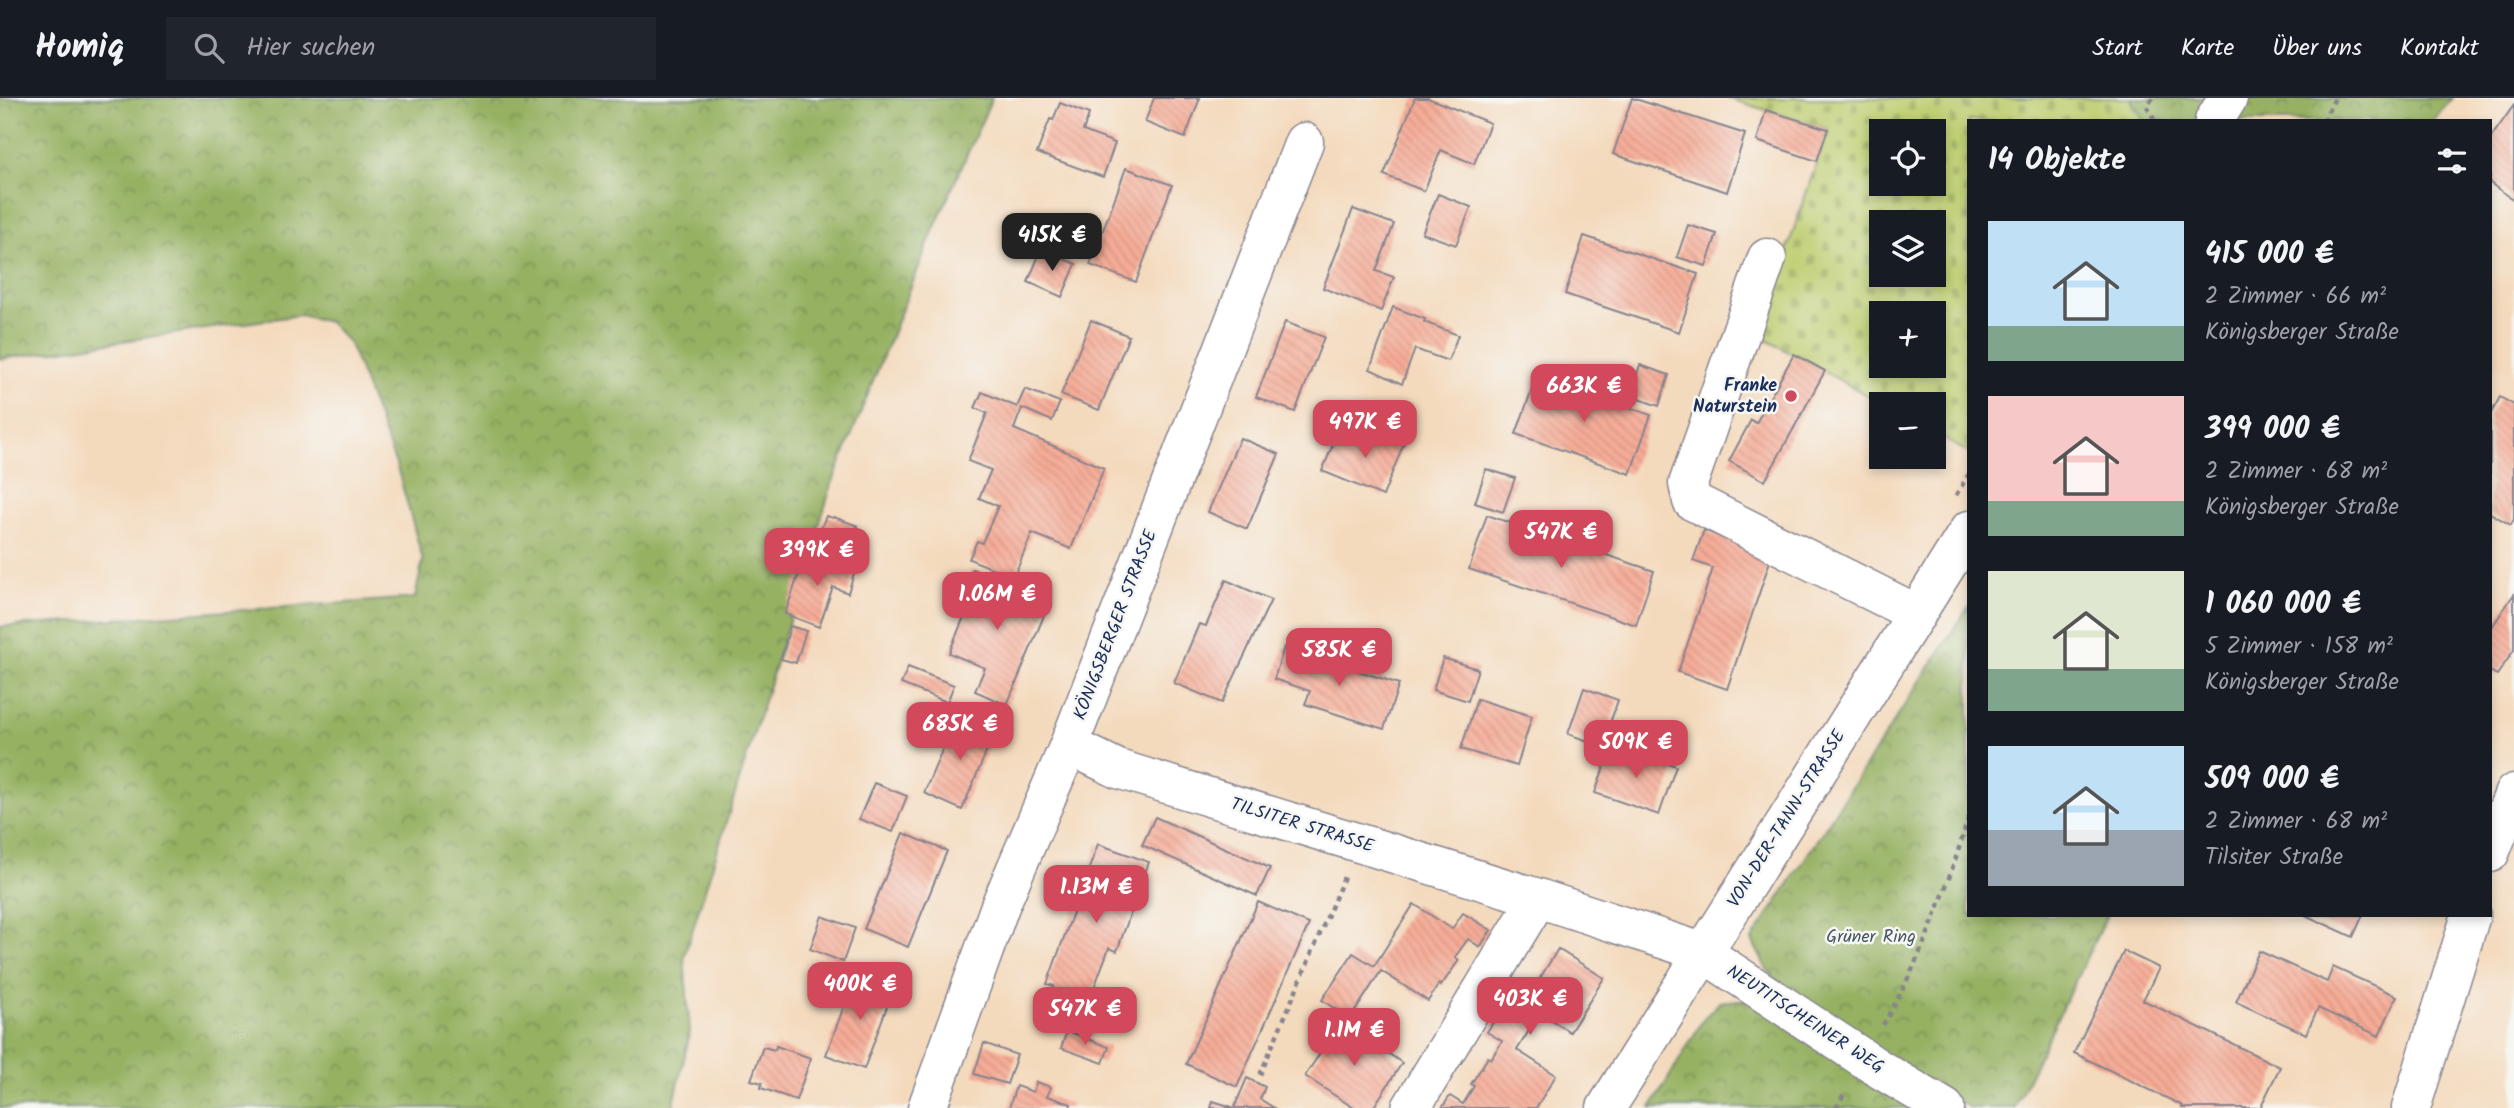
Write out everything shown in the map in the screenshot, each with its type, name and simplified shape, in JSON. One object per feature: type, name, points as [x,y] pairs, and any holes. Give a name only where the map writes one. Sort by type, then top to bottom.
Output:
[{"type":"street","points":[[2215,119],[2228,98]]},
{"type":"street","name":"KÖNIGSBERGER STRASSE","points":[[927,1108],[1000,906],[1069,745],[1304,142]]},
{"type":"street","points":[[1767,258],[1688,484],[1692,501],[1917,614]]},
{"type":"street","name":"VON-DER-TANN-STRASSE","points":[[1606,1108],[1967,533]]},
{"type":"street","name":"TILSITER STRASSE","points":[[1069,745],[1118,769],[1538,898],[1702,953]]},
{"type":"street","points":[[2497,848],[2514,793]]},
{"type":"street","points":[[1411,1108],[1538,898]]},
{"type":"street","points":[[2412,1108],[2470,917]]},
{"type":"street","name":"NEUTITSCHEINER WEG","points":[[1702,953],[1864,1059],[1945,1108]]},
{"type":"path","points":[[2143,98],[2154,119]]},
{"type":"path","points":[[2147,107],[2152,98]]},
{"type":"path","points":[[2324,119],[2335,98]]},
{"type":"path","points":[[1836,1108],[1908,982],[1953,870],[1967,824]]},
{"type":"path","points":[[1260,1075],[1358,844]]},
{"type":"green space","points":[[0,98],[992,98],[934,229],[832,484],[684,957],[690,1032],[673,1108],[0,1108],[0,627],[415,598],[423,560],[397,467],[349,343],[329,322],[300,315],[0,359]]},
{"type":"green space","points":[[1727,98],[2130,98],[2143,119],[1967,119],[1967,452],[1946,440],[1946,392],[1869,392],[1869,396],[1758,335],[1828,129]]},
{"type":"green space","points":[[2130,98],[2453,98],[2434,119],[2143,119]]},
{"type":"green space","name":"Grüner Ring","points":[[1967,609],[1967,917],[2106,917],[2014,1108],[1970,1108],[1802,1010],[1766,968],[1752,940]]},
{"type":"green space","points":[[1747,999],[1921,1108],[1651,1108],[1704,1018],[1720,1002]]},
{"type":"building","points":[[1154,98],[1200,98],[1185,138],[1145,122]]},
{"type":"building","points":[[1415,98],[1428,98],[1490,123],[1474,164],[1441,150],[1424,191],[1384,175]]},
{"type":"building","points":[[1632,98],[1745,134],[1727,192],[1613,154]]},
{"type":"building","points":[[1060,103],[1089,114],[1083,131],[1115,143],[1103,177],[1037,153],[1050,119],[1053,120]]},
{"type":"building","points":[[2514,105],[2514,200],[2492,184],[2492,136]]},
{"type":"building","points":[[1766,110],[1828,129],[1817,161],[1757,141]]},
{"type":"building","points":[[1126,168],[1172,185],[1136,282],[1090,265]]},
{"type":"building","points":[[1438,194],[1471,207],[1456,245],[1422,233]]},
{"type":"building","points":[[1353,209],[1394,224],[1376,271],[1394,277],[1381,311],[1323,288]]},
{"type":"building","points":[[1688,225],[1717,234],[1706,266],[1677,257]]},
{"type":"building","points":[[1584,236],[1698,274],[1679,332],[1565,294]]},
{"type":"building","points":[[1041,250],[1076,264],[1062,297],[1028,282]]},
{"type":"building","points":[[1393,307],[1458,335],[1448,361],[1415,349],[1402,384],[1370,369]]},
{"type":"building","points":[[1091,320],[1129,336],[1099,410],[1061,395]]},
{"type":"building","points":[[1285,322],[1324,337],[1295,412],[1256,397]]},
{"type":"building","name":"Franke Naturstein","points":[[1794,354],[1825,371],[1765,481],[1729,461],[1751,420],[1756,423]]},
{"type":"building","points":[[1640,365],[1669,375],[1659,406],[1630,396]]},
{"type":"building","points":[[1537,375],[1651,415],[1630,474],[1516,434]]},
{"type":"building","points":[[1025,389],[1060,402],[1052,421],[1022,408],[1014,429],[1104,468],[1071,549],[1032,533],[1014,577],[969,559],[977,541],[982,543],[998,506],[979,498],[991,470],[968,461],[987,413],[975,408],[982,392],[1017,407]]},
{"type":"building","points":[[2500,397],[2514,405],[2514,519],[2511,525],[2492,514],[2492,411]]},
{"type":"building","points":[[1373,428],[1405,440],[1383,496],[1322,471],[1339,430],[1367,442]]},
{"type":"building","points":[[1240,438],[1279,454],[1247,529],[1208,512]]},
{"type":"building","points":[[1486,469],[1515,478],[1503,512],[1475,503]]},
{"type":"building","points":[[1487,515],[1654,571],[1636,625],[1469,569]]},
{"type":"building","points":[[826,516],[858,526],[850,545],[820,531]]},
{"type":"building","points":[[1704,530],[1771,558],[1727,689],[1678,672],[1713,568],[1693,561]]},
{"type":"building","points":[[806,553],[855,570],[848,593],[833,587],[819,627],[785,614]]},
{"type":"building","points":[[972,569],[1050,601],[1007,705],[975,691],[985,668],[949,653],[966,612],[956,608]]},
{"type":"building","points":[[1226,580],[1271,600],[1222,703],[1174,683],[1199,624],[1206,626]]},
{"type":"building","points":[[2514,594],[2514,650],[2497,675],[2492,672],[2492,627]]},
{"type":"building","points":[[790,626],[806,631],[796,663],[781,659]]},
{"type":"building","points":[[1284,647],[1399,684],[1384,729],[1305,704],[1310,691],[1274,679]]},
{"type":"building","points":[[1443,658],[1478,669],[1468,701],[1433,690]]},
{"type":"building","points":[[908,667],[954,685],[947,702],[901,684]]},
{"type":"building","points":[[1584,688],[1618,700],[1602,746],[1568,734]]},
{"type":"building","points":[[1477,699],[1532,716],[1517,766],[1461,749]]},
{"type":"building","points":[[957,715],[995,731],[962,810],[924,793]]},
{"type":"building","points":[[1612,744],[1676,766],[1659,815],[1595,793]]},
{"type":"building","points":[[874,783],[907,796],[893,832],[859,819]]},
{"type":"building","points":[[1155,817],[1270,868],[1257,896],[1142,845]]},
{"type":"building","points":[[903,833],[947,851],[908,947],[864,929]]},
{"type":"building","points":[[1098,844],[1149,862],[1117,951],[1109,948],[1085,1012],[1050,999],[1054,986],[1047,984]]},
{"type":"building","points":[[1258,902],[1309,924],[1237,1087],[1186,1064]]},
{"type":"building","points":[[1414,904],[1452,929],[1463,913],[1491,930],[1480,947],[1468,939],[1455,957],[1459,960],[1428,1001],[1381,971],[1350,1019],[1322,1000],[1353,953],[1374,966]]},
{"type":"building","points":[[822,916],[855,928],[843,962],[810,949]]},
{"type":"building","points":[[2309,917],[2362,917],[2353,937]]},
{"type":"building","points":[[1558,949],[1604,978],[1570,1032],[1540,1013],[1517,1050],[1556,1075],[1536,1108],[1442,1108],[1450,1096],[1463,1104],[1474,1086],[1471,1084],[1502,1041],[1487,1032],[1510,996],[1524,1004]]},
{"type":"building","points":[[2124,951],[2159,968],[2143,1000],[2280,1067],[2260,1108],[2182,1108],[2183,1106],[2074,1053]]},
{"type":"building","points":[[2259,951],[2327,982],[2333,967],[2397,996],[2379,1036],[2318,1008],[2306,1034],[2236,1002]]},
{"type":"building","points":[[855,976],[893,990],[864,1069],[826,1055]]},
{"type":"building","points":[[1340,1023],[1358,1035],[1361,1031],[1387,1048],[1385,1051],[1402,1063],[1373,1108],[1354,1108],[1305,1076]]},
{"type":"building","points":[[1067,1031],[1109,1047],[1103,1063],[1061,1048]]},
{"type":"building","points":[[984,1043],[1017,1055],[1007,1084],[974,1074]]},
{"type":"building","points":[[776,1046],[811,1058],[796,1100],[761,1088],[762,1083],[751,1080],[763,1047],[775,1050]]},
{"type":"building","points":[[1247,1078],[1265,1087],[1260,1099],[1274,1108],[1234,1108]]},
{"type":"building","points":[[1036,1082],[1051,1087],[1047,1096],[1071,1104],[1070,1108],[1009,1108],[1016,1086],[1033,1092]]},
{"type":"building","points":[[1213,1101],[1232,1107],[1232,1108],[1211,1108]]},
{"type":"place","name":"Franke Naturstein","points":[[1791,396]]}]
